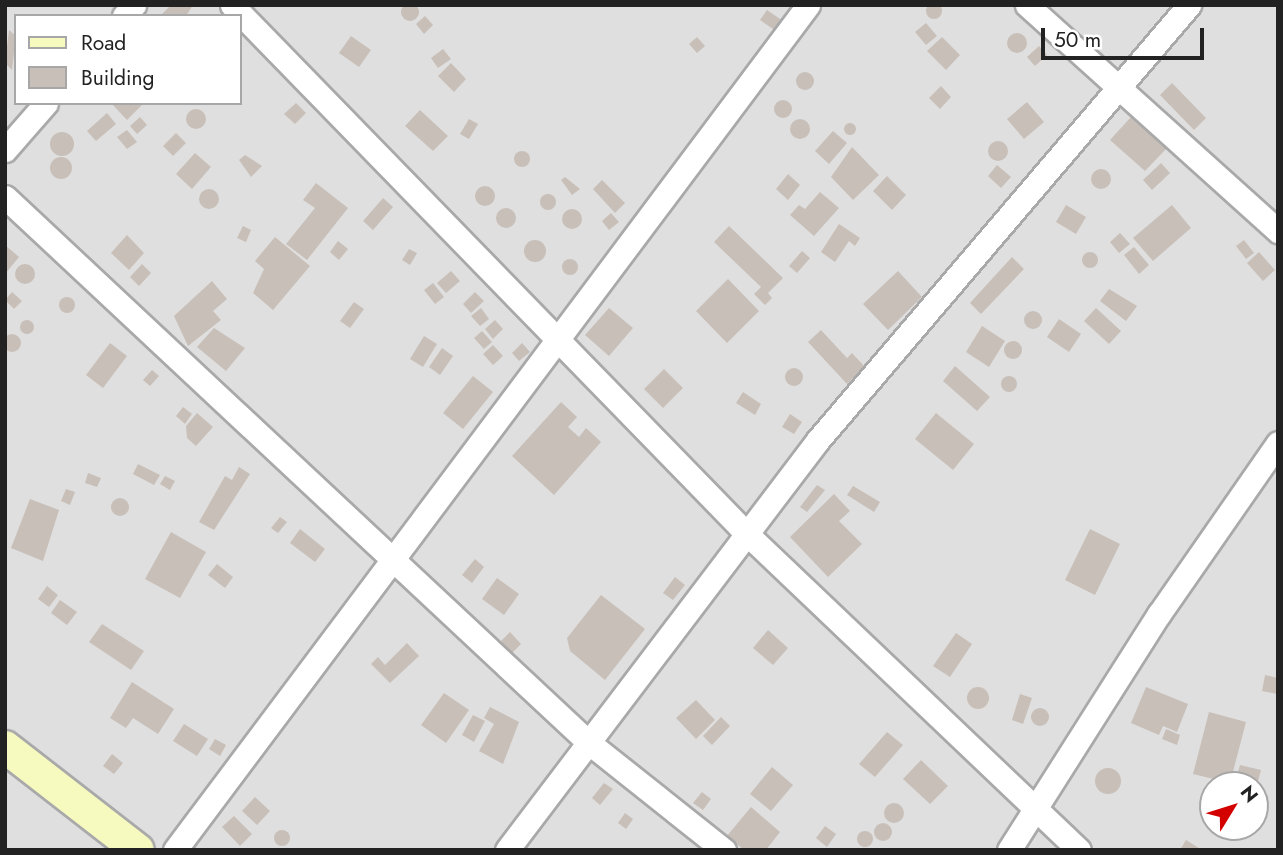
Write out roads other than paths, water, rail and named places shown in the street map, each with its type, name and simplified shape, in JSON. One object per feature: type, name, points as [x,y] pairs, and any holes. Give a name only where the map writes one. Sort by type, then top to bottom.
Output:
[{"type":"main road","points":[[5,747],[138,850]]},
{"type":"street","points":[[175,850],[390,557],[808,5]]},
{"type":"street","points":[[1027,5],[1278,231]]},
{"type":"street","points":[[507,850],[818,440],[1121,90],[1189,5]]},
{"type":"street","points":[[242,15],[558,336],[745,533],[1079,850]]},
{"type":"street","points":[[5,150],[44,105]]},
{"type":"street","points":[[5,197],[588,743],[724,850]]},
{"type":"street","points":[[1009,850],[1159,614],[1278,443]]}]
